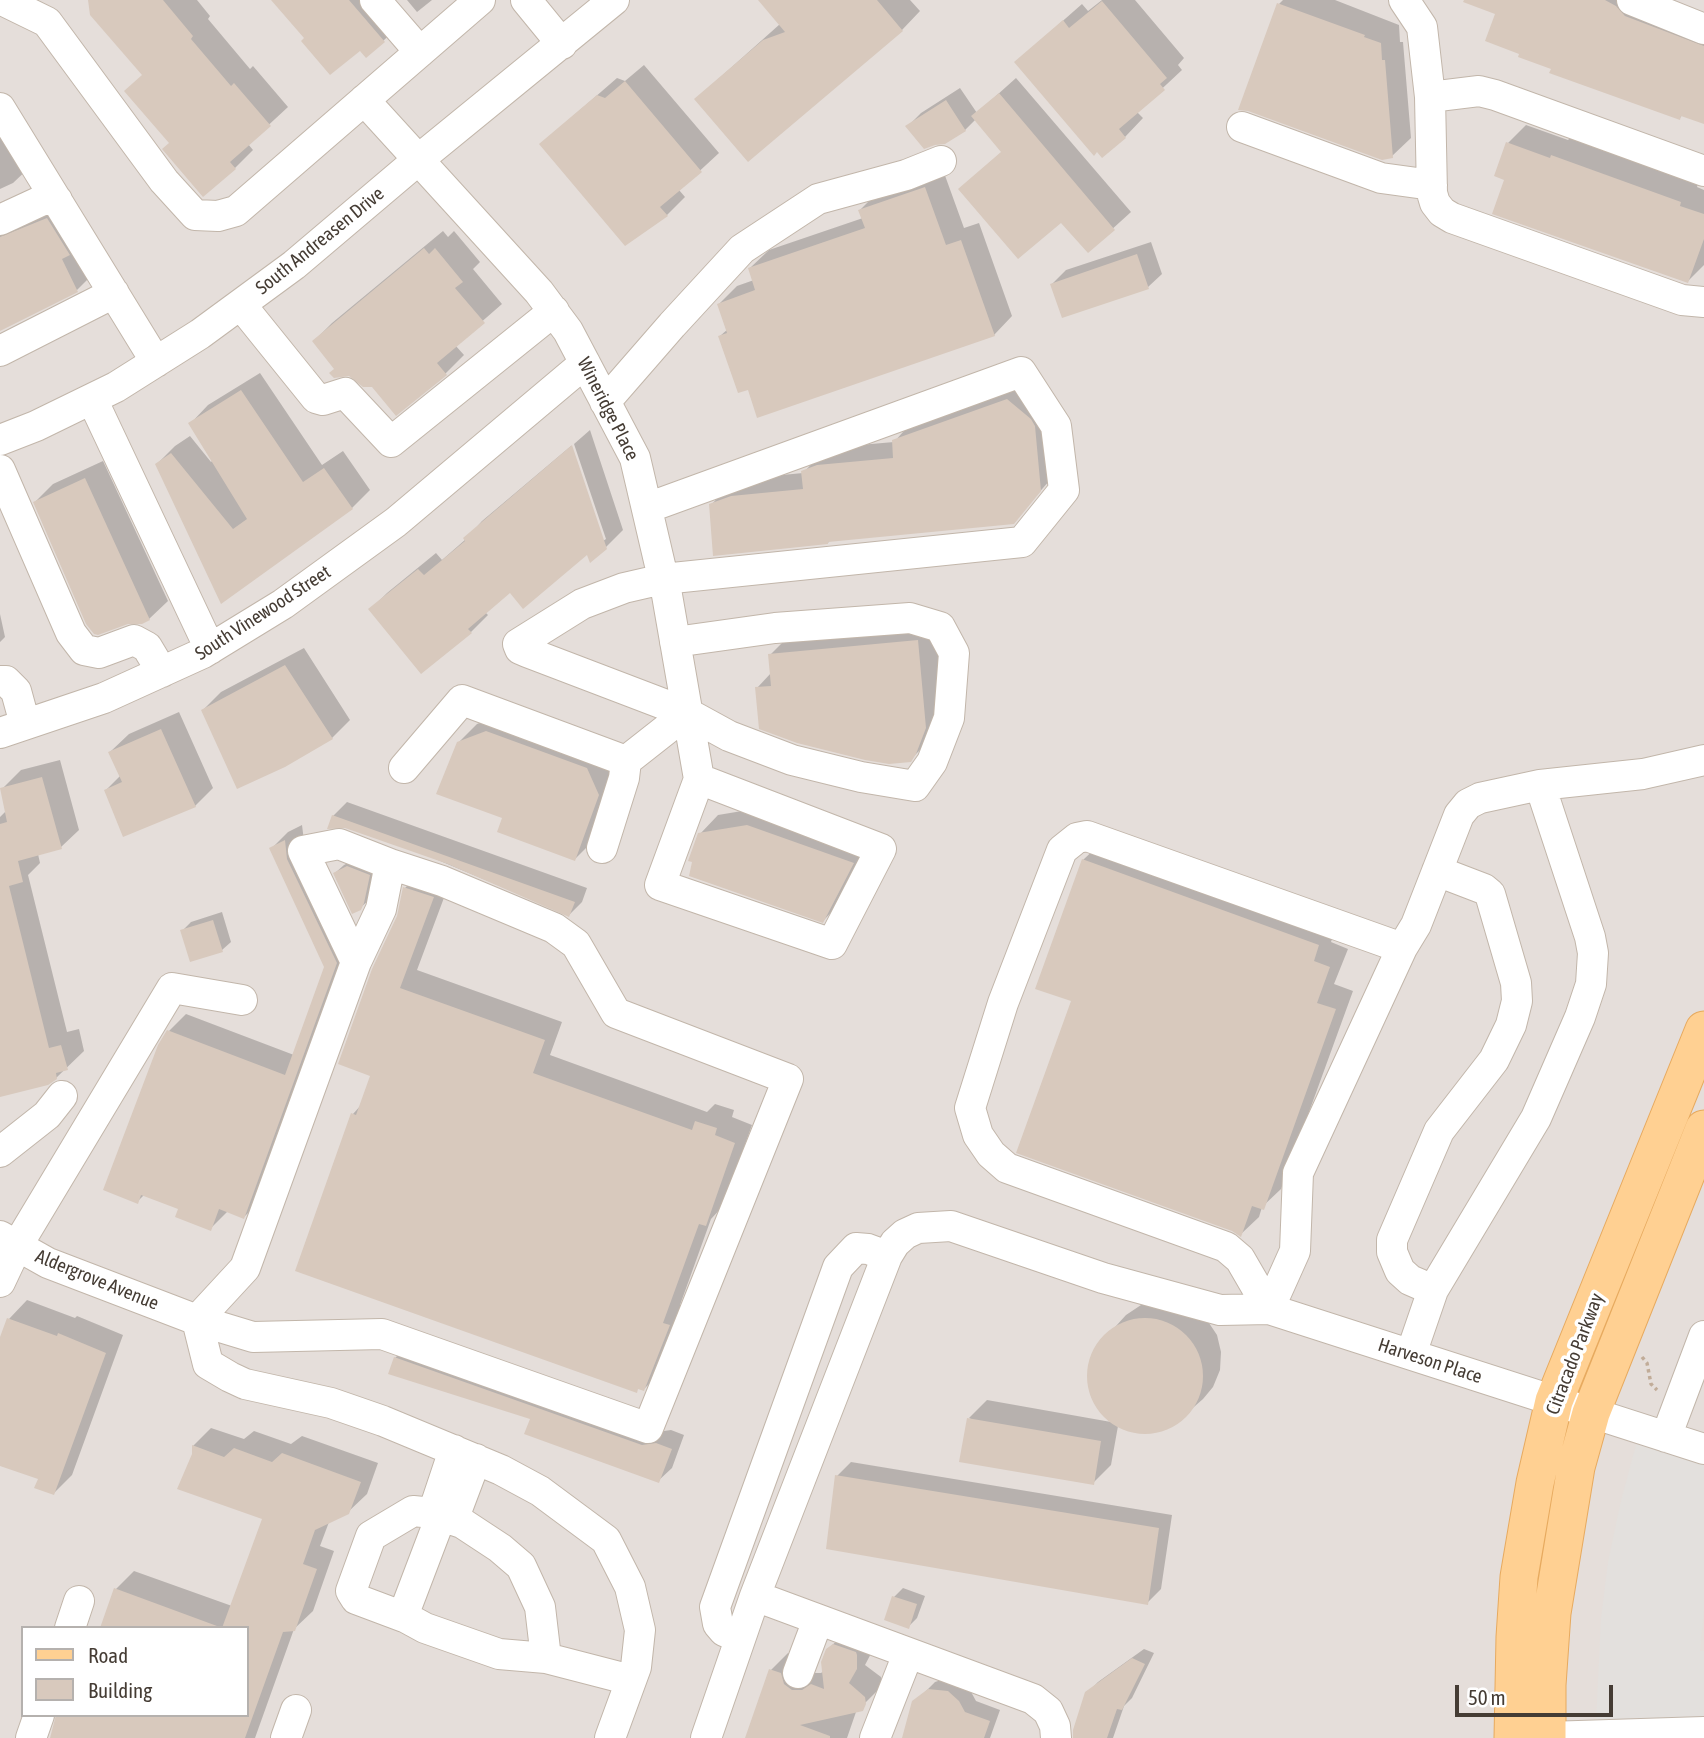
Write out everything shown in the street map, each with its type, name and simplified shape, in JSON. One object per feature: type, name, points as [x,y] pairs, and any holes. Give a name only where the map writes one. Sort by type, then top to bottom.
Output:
[{"type":"main road","name":"Citracado Parkway","points":[[1513,1738],[1519,1577],[1535,1483],[1554,1401],[1704,1030]]},
{"type":"main road","name":"Citracado Parkway","points":[[1547,1738],[1547,1685],[1552,1613],[1576,1467],[1591,1413],[1704,1129]]},
{"type":"street","points":[[2,0],[48,9],[47,22],[164,181],[195,215],[218,216],[236,211],[480,0]]},
{"type":"street","points":[[375,0],[420,52]]},
{"type":"street","points":[[526,0],[562,44]]},
{"type":"street","name":"South Andreasen Drive","points":[[2,435],[36,426],[92,399],[156,362],[241,305],[294,265],[614,0]]},
{"type":"street","points":[[1404,0],[1422,27],[1430,97],[1432,185],[1435,203],[1442,212],[1452,218],[1682,300],[1704,302]]},
{"type":"street","points":[[1632,0],[1704,29]]},
{"type":"street","points":[[1430,97],[1479,91],[1495,94],[1704,171]]},
{"type":"street","name":"Wineridge Place","points":[[364,100],[540,292],[568,331],[635,458],[663,579],[699,779]]},
{"type":"street","points":[[0,108],[156,362]]},
{"type":"street","points":[[1242,127],[1381,178],[1432,185]]},
{"type":"street","points":[[606,402],[742,249],[818,199],[906,175],[941,161]]},
{"type":"street","points":[[0,220],[43,200],[57,200]]},
{"type":"street","points":[[0,351],[114,293]]},
{"type":"street","points":[[241,305],[316,398],[323,400],[345,393],[391,442],[554,311]]},
{"type":"street","name":"South Vinewood Street","points":[[13,729],[104,698],[162,672],[210,649],[283,604],[396,522],[585,363]]},
{"type":"street","points":[[647,508],[1021,372],[1056,426],[1064,490],[1022,542],[663,579],[624,588],[582,604],[518,644],[520,649],[527,652],[687,713],[729,736],[792,760],[861,777],[915,786],[932,762],[948,718],[954,653],[940,627],[910,618],[775,628],[675,642]]},
{"type":"street","points":[[92,399],[210,649]]},
{"type":"street","points":[[0,470],[71,633],[83,650],[99,653],[134,640],[147,647],[162,672]]},
{"type":"street","points":[[2,673],[16,691],[13,729]]},
{"type":"street","points":[[404,768],[462,700],[626,761]]},
{"type":"street","points":[[602,848],[624,778],[626,761],[687,713]]},
{"type":"street","points":[[1269,1309],[1295,1251],[1298,1173],[1402,948],[1416,925],[1459,815],[1468,804],[1480,798],[1540,785],[1643,774],[1704,760]]},
{"type":"street","points":[[699,779],[881,849],[832,944],[660,885],[699,779]]},
{"type":"street","points":[[1411,1354],[1433,1290],[1530,1128],[1580,1017],[1591,984],[1593,953],[1590,937],[1540,785]]},
{"type":"street","points":[[1269,1309],[1240,1259],[1226,1247],[1007,1168],[991,1154],[978,1135],[970,1108],[1003,1003],[1062,850],[1077,838],[1087,836],[1402,948]]},
{"type":"street","points":[[356,962],[303,851],[339,844],[390,864],[381,909],[356,962],[245,1268],[197,1320],[208,1364],[245,1384],[331,1403],[501,1469],[540,1491],[606,1540],[630,1587],[640,1630],[636,1667],[610,1738]]},
{"type":"street","name":"Aldergrove Avenue","points":[[9,1241],[48,1263],[197,1320],[253,1337],[382,1334],[648,1428],[788,1079],[616,1013],[576,944],[554,928],[442,881],[390,864]]},
{"type":"street","points":[[1433,1290],[1410,1280],[1400,1271],[1392,1252],[1392,1240],[1439,1130],[1494,1060],[1511,1026],[1517,1001],[1516,984],[1490,894],[1484,889],[1437,871]]},
{"type":"street","points":[[0,1282],[9,1241],[172,988],[242,1000]]},
{"type":"street","points":[[0,1152],[47,1115],[62,1096]]},
{"type":"street","name":"Harveson Place","points":[[887,1256],[905,1234],[918,1228],[951,1226],[1102,1278],[1220,1310],[1269,1309],[1704,1449]]},
{"type":"street","points":[[706,1738],[755,1596],[887,1256],[856,1248],[838,1267],[715,1606],[718,1624],[724,1631],[740,1638]]},
{"type":"street","points":[[1666,1437],[1704,1336]]},
{"type":"street","points":[[404,1617],[465,1455]]},
{"type":"street","points":[[546,1658],[540,1607],[521,1566],[500,1548],[462,1522],[413,1511],[371,1536],[351,1591],[356,1599],[425,1628],[499,1654],[546,1658],[631,1680]]},
{"type":"street","points":[[755,1596],[1033,1699],[1048,1711],[1055,1726],[1056,1738]]},
{"type":"street","points":[[798,1674],[818,1620]]},
{"type":"street","points":[[875,1738],[908,1654]]},
{"type":"street","points":[[286,1738],[296,1710]]},
{"type":"street","points":[[32,1738],[38,1717]]},
{"type":"street","points":[[1547,1738],[1704,1732]]},
{"type":"shaded area","points":[[0,0],[1704,0],[1704,1738],[0,1738]]},
{"type":"shaded area","points":[[1704,1435],[1704,1609],[1700,1651],[1704,1651],[1704,1719],[1596,1723],[1601,1618],[1608,1562],[1637,1441]]},
{"type":"building","points":[[88,0],[163,0],[193,36],[191,39],[231,86],[234,83],[271,126],[230,162],[236,169],[203,197],[162,149],[169,143],[124,91],[142,75],[90,15]]},
{"type":"building","points":[[271,0],[349,0],[385,42],[366,58],[360,51],[330,75],[301,41],[304,38]]},
{"type":"building","points":[[758,0],[877,0],[903,31],[748,162],[694,99],[763,40],[785,32]]},
{"type":"building","points":[[1605,0],[1616,6],[1625,16],[1704,46],[1704,124],[1681,116],[1680,120],[1549,73],[1551,69],[1485,41],[1495,14],[1463,2]]},
{"type":"building","points":[[1102,1],[1167,78],[1160,84],[1165,90],[1119,129],[1126,138],[1102,158],[1097,152],[1094,156],[1014,62],[1063,20],[1069,28]]},
{"type":"building","points":[[1277,3],[1381,43],[1382,60],[1385,60],[1393,158],[1382,160],[1248,111],[1238,110]]},
{"type":"building","points":[[625,81],[702,172],[660,207],[668,216],[625,246],[539,144],[597,95],[605,98]]},
{"type":"building","points":[[999,93],[1115,230],[1088,253],[1061,223],[1018,259],[958,189],[1001,152],[971,116]]},
{"type":"building","points":[[946,100],[966,131],[945,144],[924,149],[905,126]]},
{"type":"building","points":[[1506,142],[1550,158],[1551,155],[1681,202],[1680,206],[1704,214],[1704,239],[1688,283],[1492,214],[1504,180],[1494,176]]},
{"type":"building","points":[[925,187],[946,245],[961,240],[995,336],[757,418],[748,390],[738,393],[718,336],[727,333],[717,304],[755,290],[748,268],[865,228],[858,210]]},
{"type":"building","points":[[47,218],[70,255],[62,259],[78,292],[0,331],[0,237]]},
{"type":"building","points":[[424,248],[429,254],[435,248],[463,282],[455,288],[485,323],[437,363],[447,375],[396,416],[372,387],[363,387],[349,376],[334,378],[329,373],[334,369],[312,341]]},
{"type":"building","points":[[1137,254],[1149,289],[1062,318],[1050,284]]},
{"type":"building","points":[[241,390],[303,482],[324,468],[353,509],[221,604],[155,464],[171,453],[233,529],[247,519],[188,423]]},
{"type":"building","points":[[1007,399],[1031,419],[1035,426],[1041,491],[1014,524],[713,556],[709,504],[731,496],[803,489],[801,471],[817,465],[893,458],[892,440]]},
{"type":"building","points":[[572,445],[607,549],[590,563],[587,555],[523,609],[510,593],[468,629],[472,633],[421,674],[368,609],[418,569],[424,575]]},
{"type":"building","points":[[85,478],[150,620],[142,624],[128,624],[98,635],[86,624],[33,502]]},
{"type":"building","points":[[918,640],[926,728],[911,762],[889,764],[865,760],[797,743],[759,729],[755,687],[771,686],[768,654]]},
{"type":"building","points":[[285,665],[333,739],[285,767],[237,789],[201,710]]},
{"type":"building","points":[[161,729],[196,807],[123,837],[104,790],[122,782],[108,752]]},
{"type":"building","points":[[486,731],[587,768],[599,795],[575,861],[497,832],[502,818],[436,794],[457,742]]},
{"type":"building","points":[[42,777],[62,849],[18,861],[23,882],[9,886],[49,1048],[61,1045],[68,1070],[56,1073],[57,1079],[48,1085],[0,1097],[0,824],[7,822],[0,788]]},
{"type":"building","points":[[332,815],[575,902],[569,917],[448,864],[345,828],[327,829]]},
{"type":"building","points":[[747,825],[854,863],[823,923],[689,876],[692,862],[688,861],[698,833]]},
{"type":"building","points":[[285,840],[287,859],[337,963],[244,1219],[219,1209],[211,1231],[175,1217],[178,1209],[141,1195],[138,1204],[103,1190],[158,1045],[167,1030],[285,1075],[324,967],[269,848]]},
{"type":"building","points":[[1082,859],[1319,945],[1314,961],[1330,967],[1317,1003],[1336,1009],[1264,1210],[1252,1206],[1241,1237],[1232,1231],[1016,1153],[1071,1001],[1035,989]]},
{"type":"building","points":[[347,866],[370,875],[361,910],[352,914],[333,873]]},
{"type":"building","points":[[403,887],[434,897],[400,988],[545,1040],[533,1073],[692,1130],[695,1121],[717,1128],[715,1135],[735,1143],[706,1226],[699,1224],[663,1323],[670,1325],[644,1391],[638,1389],[637,1393],[295,1271],[351,1113],[356,1115],[370,1076],[338,1064],[372,969],[397,916]]},
{"type":"building","points":[[213,920],[223,952],[190,962],[180,930]]},
{"type":"building","points":[[7,1318],[57,1336],[58,1333],[106,1353],[54,1495],[34,1488],[38,1479],[0,1466],[0,1337]]},
{"type":"building","points":[[1145,1318],[1167,1322],[1186,1335],[1199,1354],[1203,1376],[1199,1398],[1186,1417],[1167,1430],[1145,1434],[1123,1430],[1104,1417],[1091,1398],[1087,1376],[1091,1354],[1104,1335],[1123,1322]]},
{"type":"building","points":[[394,1357],[642,1445],[656,1443],[672,1449],[659,1483],[524,1434],[530,1419],[388,1374]]},
{"type":"building","points":[[967,1418],[1101,1441],[1094,1485],[959,1462]]},
{"type":"building","points":[[192,1445],[224,1457],[234,1448],[272,1462],[282,1453],[361,1482],[349,1514],[315,1530],[303,1564],[317,1569],[295,1631],[283,1632],[245,1738],[50,1738],[55,1717],[248,1717],[248,1626],[223,1626],[262,1519],[177,1489],[192,1454]]},
{"type":"building","points":[[835,1475],[1159,1528],[1148,1605],[826,1549]]},
{"type":"building","points":[[114,1588],[217,1626],[101,1626]]},
{"type":"building","points":[[892,1596],[917,1604],[909,1629],[884,1620]]},
{"type":"building","points":[[833,1644],[856,1652],[857,1669],[849,1683],[865,1697],[863,1711],[800,1725],[830,1738],[745,1738],[769,1669],[781,1673],[784,1684],[792,1690],[802,1690],[811,1684],[824,1689],[821,1662],[826,1649]]},
{"type":"building","points":[[1132,1658],[1145,1664],[1122,1710],[1117,1709],[1107,1738],[1073,1738],[1085,1692]]},
{"type":"building","points":[[928,1689],[948,1691],[959,1701],[965,1712],[990,1721],[984,1738],[902,1738],[912,1701]]}]
